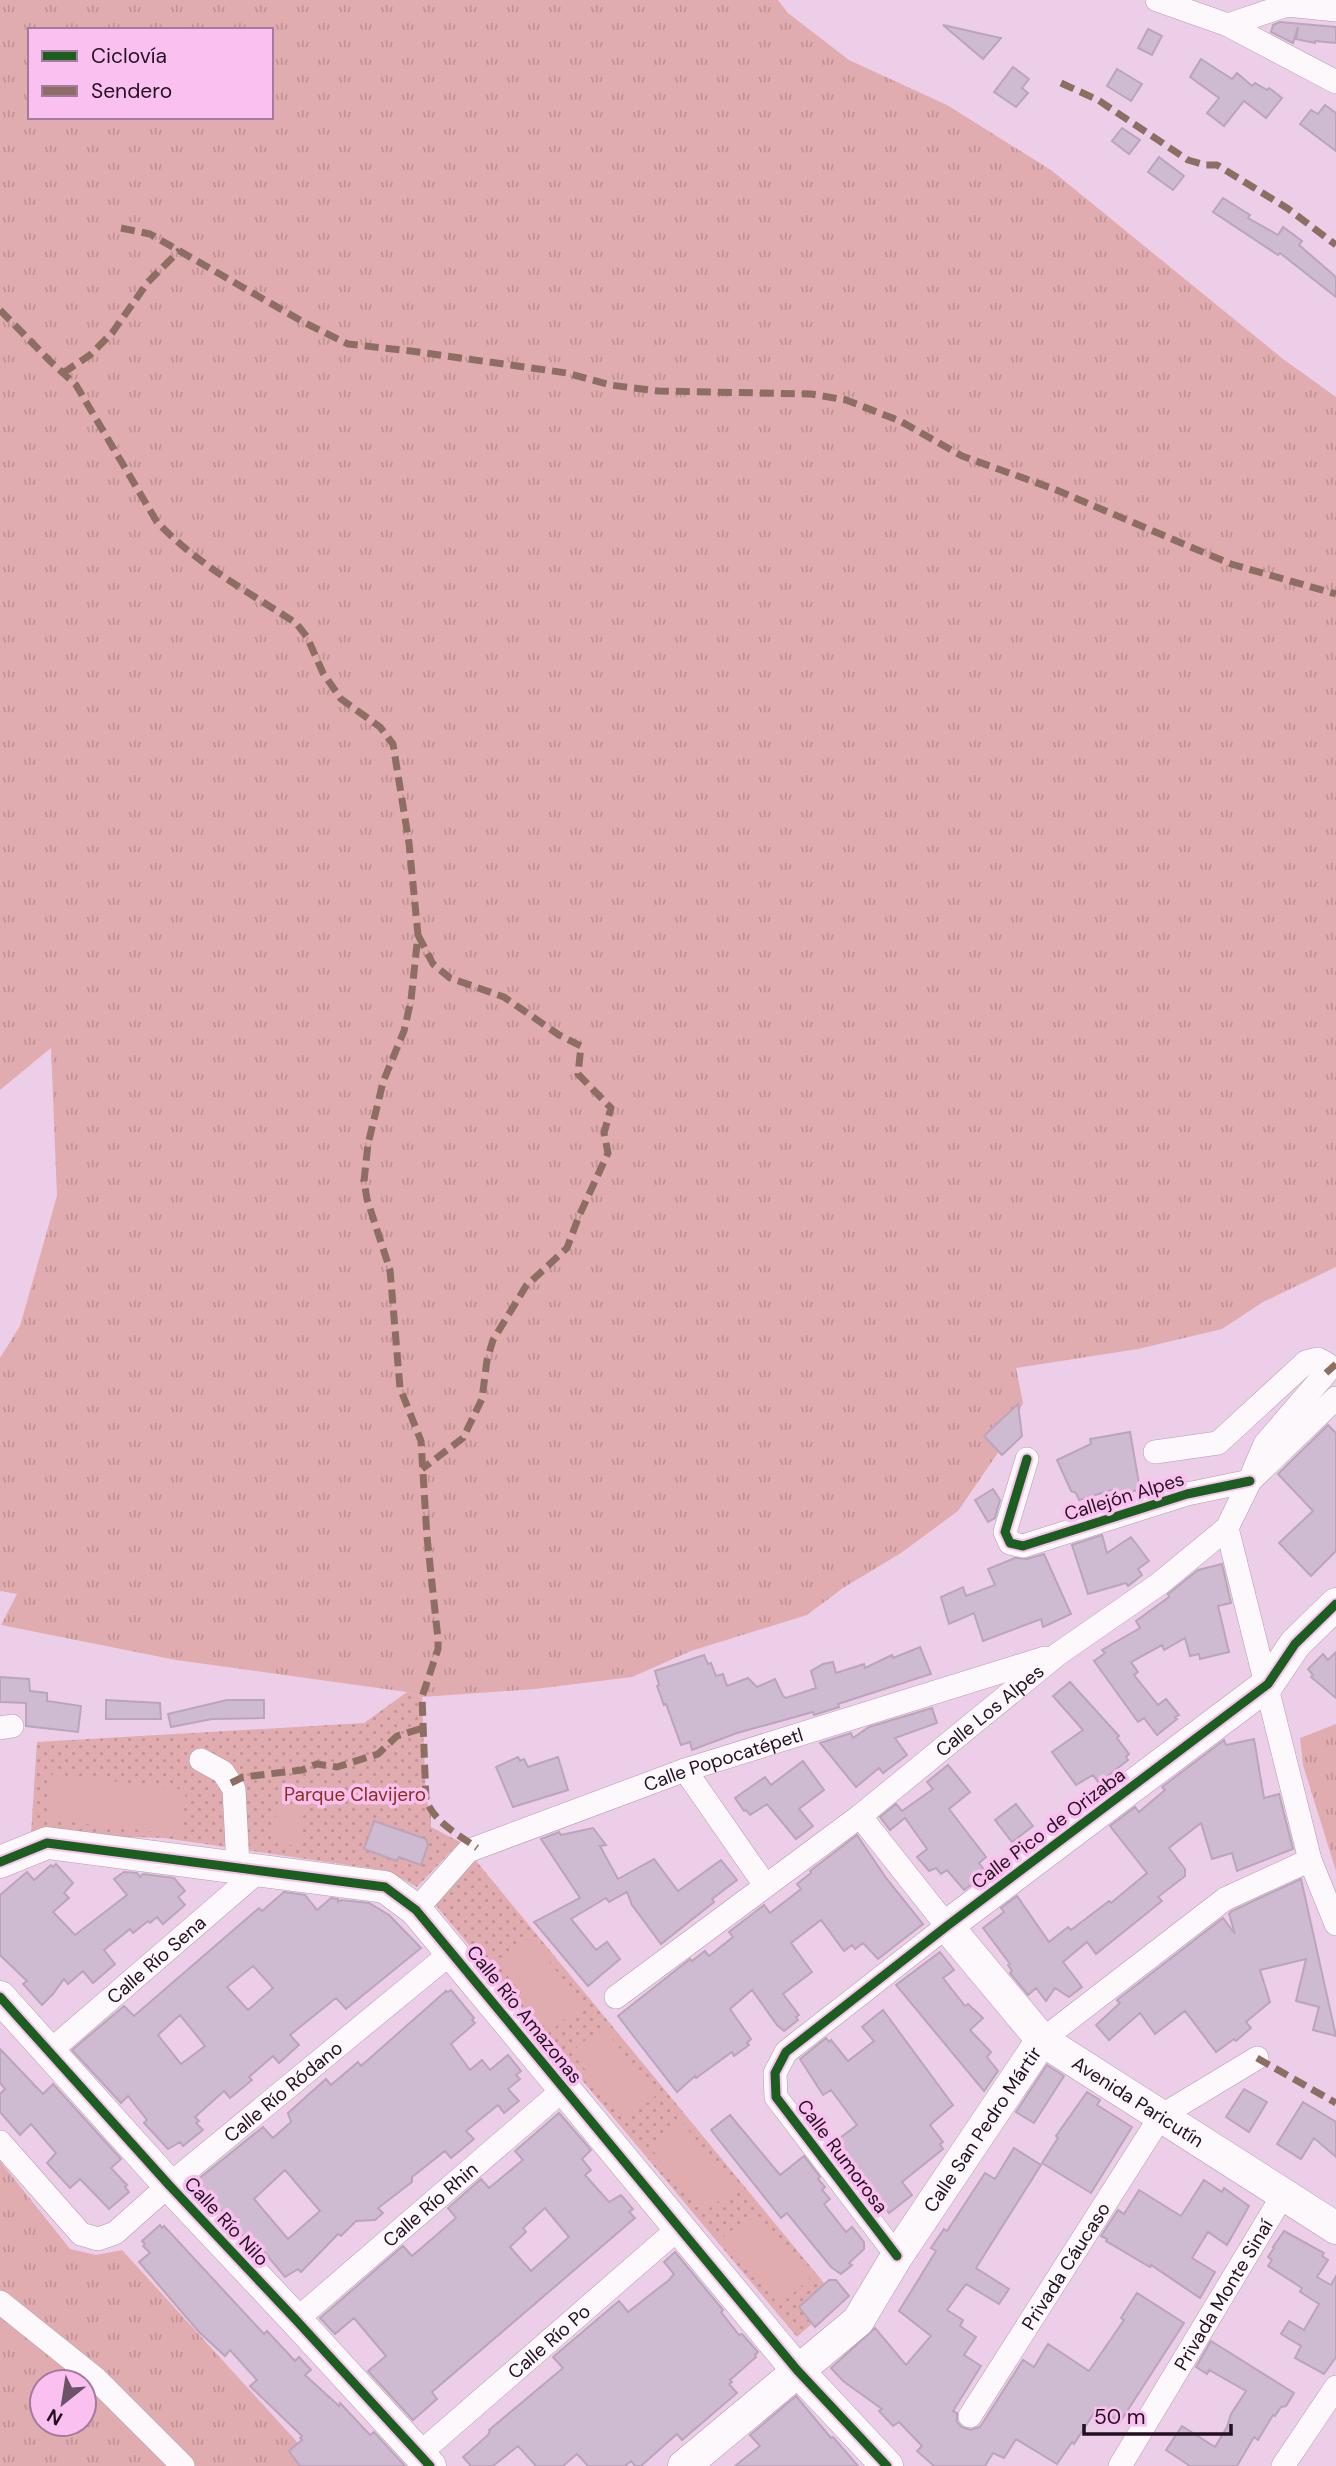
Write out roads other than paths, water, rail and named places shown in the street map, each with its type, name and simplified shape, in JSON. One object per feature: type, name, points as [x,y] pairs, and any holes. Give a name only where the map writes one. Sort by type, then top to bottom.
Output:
[{"type":"street","points":[[1157,0],[1228,25],[1336,82]]},
{"type":"street","points":[[1228,25],[1287,5],[1336,10]]},
{"type":"street","points":[[1155,1452],[1218,1443],[1306,1362],[1318,1359],[1327,1364],[1326,1373],[1265,1444],[1250,1481]]},
{"type":"street","name":"Calle Los Alpes","points":[[616,1997],[860,1816],[1058,1654],[1160,1584],[1227,1528],[1250,1481],[1336,1398]]},
{"type":"street","name":"Callejón Alpes","points":[[1027,1459],[1005,1532],[1010,1543],[1023,1546],[1186,1494],[1250,1481]]},
{"type":"street","points":[[1227,1528],[1310,1860],[1336,1924]]},
{"type":"street","name":"Calle Pico de Orizaba","points":[[775,2073],[786,2052],[947,1926],[1268,1684],[1295,1644],[1336,1604]]},
{"type":"street","name":"Calle Popocatépetl","points":[[416,1910],[468,1852],[685,1770],[1058,1654]]},
{"type":"street","points":[[201,1760],[223,1772],[234,1789],[250,1868]]},
{"type":"street","points":[[685,1770],[765,1885]]},
{"type":"street","name":"Avenida Paricutín","points":[[860,1816],[1042,2040],[1336,2228]]},
{"type":"street","name":"Calle Río Amazonas","points":[[0,1862],[47,1843],[385,1886],[416,1910],[797,2370],[887,2466]]},
{"type":"street","name":"Calle San Pedro Mártir","points":[[684,2466],[858,2321],[897,2256],[1042,2040],[1225,1899],[1310,1860]]},
{"type":"street","name":"Calle Río Sena","points":[[50,2051],[250,1868]]},
{"type":"street","name":"Calle Río Ródano","points":[[0,2142],[81,2234],[98,2239],[115,2233],[169,2185],[452,1952]]},
{"type":"street","name":"Calle Río Nilo","points":[[0,1997],[169,2185],[424,2460]]},
{"type":"street","points":[[1161,2116],[1257,2058]]},
{"type":"street","name":"Calle Rumorosa","points":[[775,2073],[776,2097],[897,2256]]},
{"type":"street","name":"Calle Río Rhin","points":[[296,2320],[564,2089]]},
{"type":"street","name":"Privada Cáucaso","points":[[970,2416],[1161,2116]]},
{"type":"street","name":"Privada Monte Sinaí","points":[[1120,2466],[1283,2195]]},
{"type":"street","name":"Calle Río Po","points":[[424,2460],[679,2228]]},
{"type":"street","points":[[0,2302],[95,2378],[183,2466]]},
{"type":"street","points":[[1283,2466],[1336,2387]]},
{"type":"park label","name":"Parque Clavijero","points":[[355,1794]]}]
